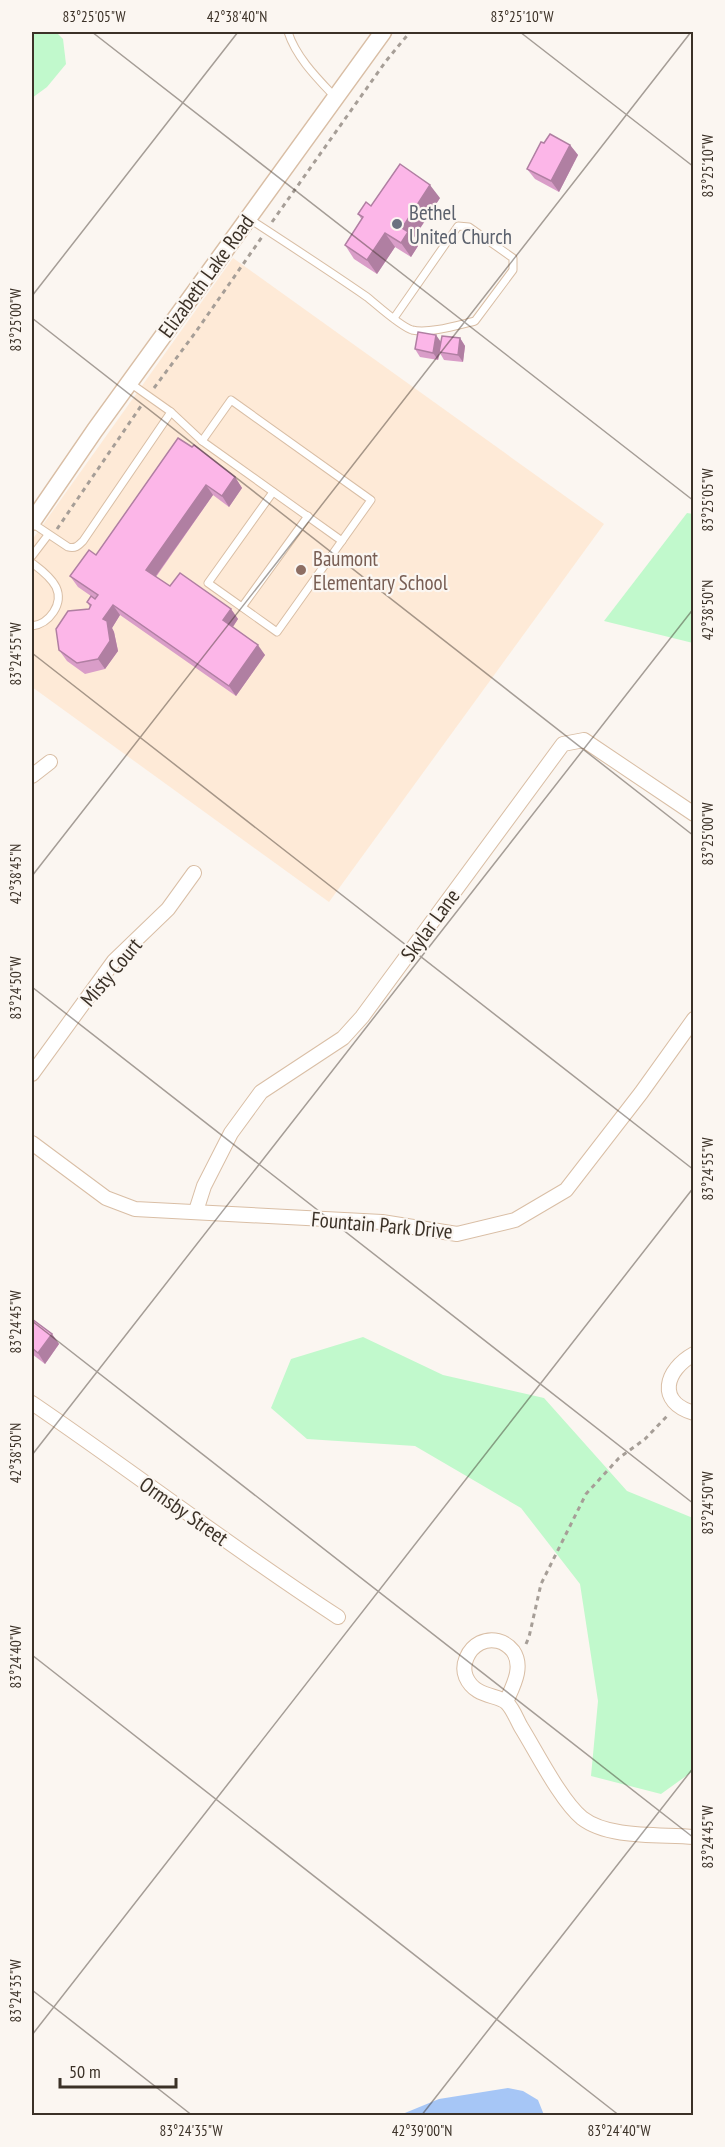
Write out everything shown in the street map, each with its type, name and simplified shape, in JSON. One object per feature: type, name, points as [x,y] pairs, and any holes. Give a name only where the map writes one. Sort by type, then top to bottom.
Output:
[{"type":"street","name":"Elizabeth Lake Road","points":[[32,522],[129,383],[383,32]]},
{"type":"street","name":"Skylar Lane","points":[[196,1211],[204,1186],[231,1133],[261,1092],[343,1038],[362,1017],[563,744],[584,740],[693,814]]},
{"type":"street","points":[[32,776],[50,762]]},
{"type":"street","name":"Misty Court","points":[[32,1074],[114,961],[168,909],[194,873]]},
{"type":"street","name":"Fountain Park Drive","points":[[32,1143],[106,1198],[135,1209],[382,1222],[457,1233],[515,1220],[566,1190],[641,1093],[693,1019]]},
{"type":"street","points":[[693,1354],[680,1363],[669,1379],[669,1392],[676,1405],[693,1413]]},
{"type":"street","name":"Ormsby Street","points":[[32,1403],[216,1533],[263,1569],[338,1617]]},
{"type":"street","points":[[506,1702],[518,1673],[517,1658],[507,1644],[499,1641],[480,1642],[467,1654],[464,1670],[467,1679],[482,1693],[506,1702],[567,1802],[583,1818],[604,1829],[639,1834],[693,1837]]},
{"type":"lane","points":[[288,32],[291,42],[313,74],[335,98]]},
{"type":"lane","points":[[248,218],[411,330],[435,329],[475,321],[513,270],[513,258],[469,227],[458,226],[394,318]]},
{"type":"lane","points":[[129,383],[171,412],[201,441],[342,541]]},
{"type":"lane","points":[[201,441],[231,400],[371,500],[277,632],[208,583],[273,492]]},
{"type":"lane","points":[[32,522],[50,536],[72,548],[83,541],[171,412]]},
{"type":"lane","points":[[242,607],[308,516]]},
{"type":"lane","points":[[32,556],[50,536]]},
{"type":"lane","points":[[32,563],[45,573],[55,586],[59,598],[54,612],[45,622],[32,626]]},
{"type":"path","points":[[50,536],[386,61],[410,32]]},
{"type":"path","points":[[517,1658],[530,1637],[541,1584],[586,1494],[619,1458],[645,1439],[676,1405]]},
{"type":"shaded area","name":"Baumont Elementary School","points":[[233,258],[604,524],[329,902],[32,687],[32,540]]},
{"type":"green space","points":[[32,32],[56,32],[63,39],[66,64],[47,87],[32,98]]},
{"type":"green space","points":[[687,513],[693,514],[693,643],[604,621]]},
{"type":"green space","points":[[363,1337],[443,1375],[544,1398],[627,1491],[693,1518],[693,1771],[661,1794],[591,1776],[598,1701],[580,1584],[521,1508],[415,1446],[307,1439],[271,1408],[291,1359]]},
{"type":"water","points":[[508,2088],[523,2091],[538,2100],[544,2115],[400,2115],[439,2099]]},
{"type":"building","points":[[550,134],[570,145],[551,181],[527,169],[541,142],[544,143]]},
{"type":"building","points":[[400,164],[430,185],[402,228],[408,232],[401,243],[385,233],[367,260],[345,245],[363,217],[358,214],[366,202],[371,206]]},
{"type":"building","points":[[418,332],[436,335],[433,353],[415,349]]},
{"type":"building","points":[[442,336],[460,338],[458,355],[439,352]]},
{"type":"building","points":[[178,438],[192,447],[194,445],[235,477],[222,496],[206,485],[146,570],[170,586],[180,573],[231,609],[223,620],[258,645],[229,686],[113,605],[103,619],[107,621],[110,641],[98,659],[77,663],[59,650],[56,629],[68,611],[89,609],[91,605],[87,602],[91,596],[95,599],[98,595],[70,576],[89,550],[96,555]]},
{"type":"building","points":[[32,1319],[52,1334],[38,1353],[32,1348]]},
{"type":"place","name":"Bethel United Church","points":[[397,224]]},
{"type":"place","name":"Baumont Elementary School","points":[[301,570]]}]
